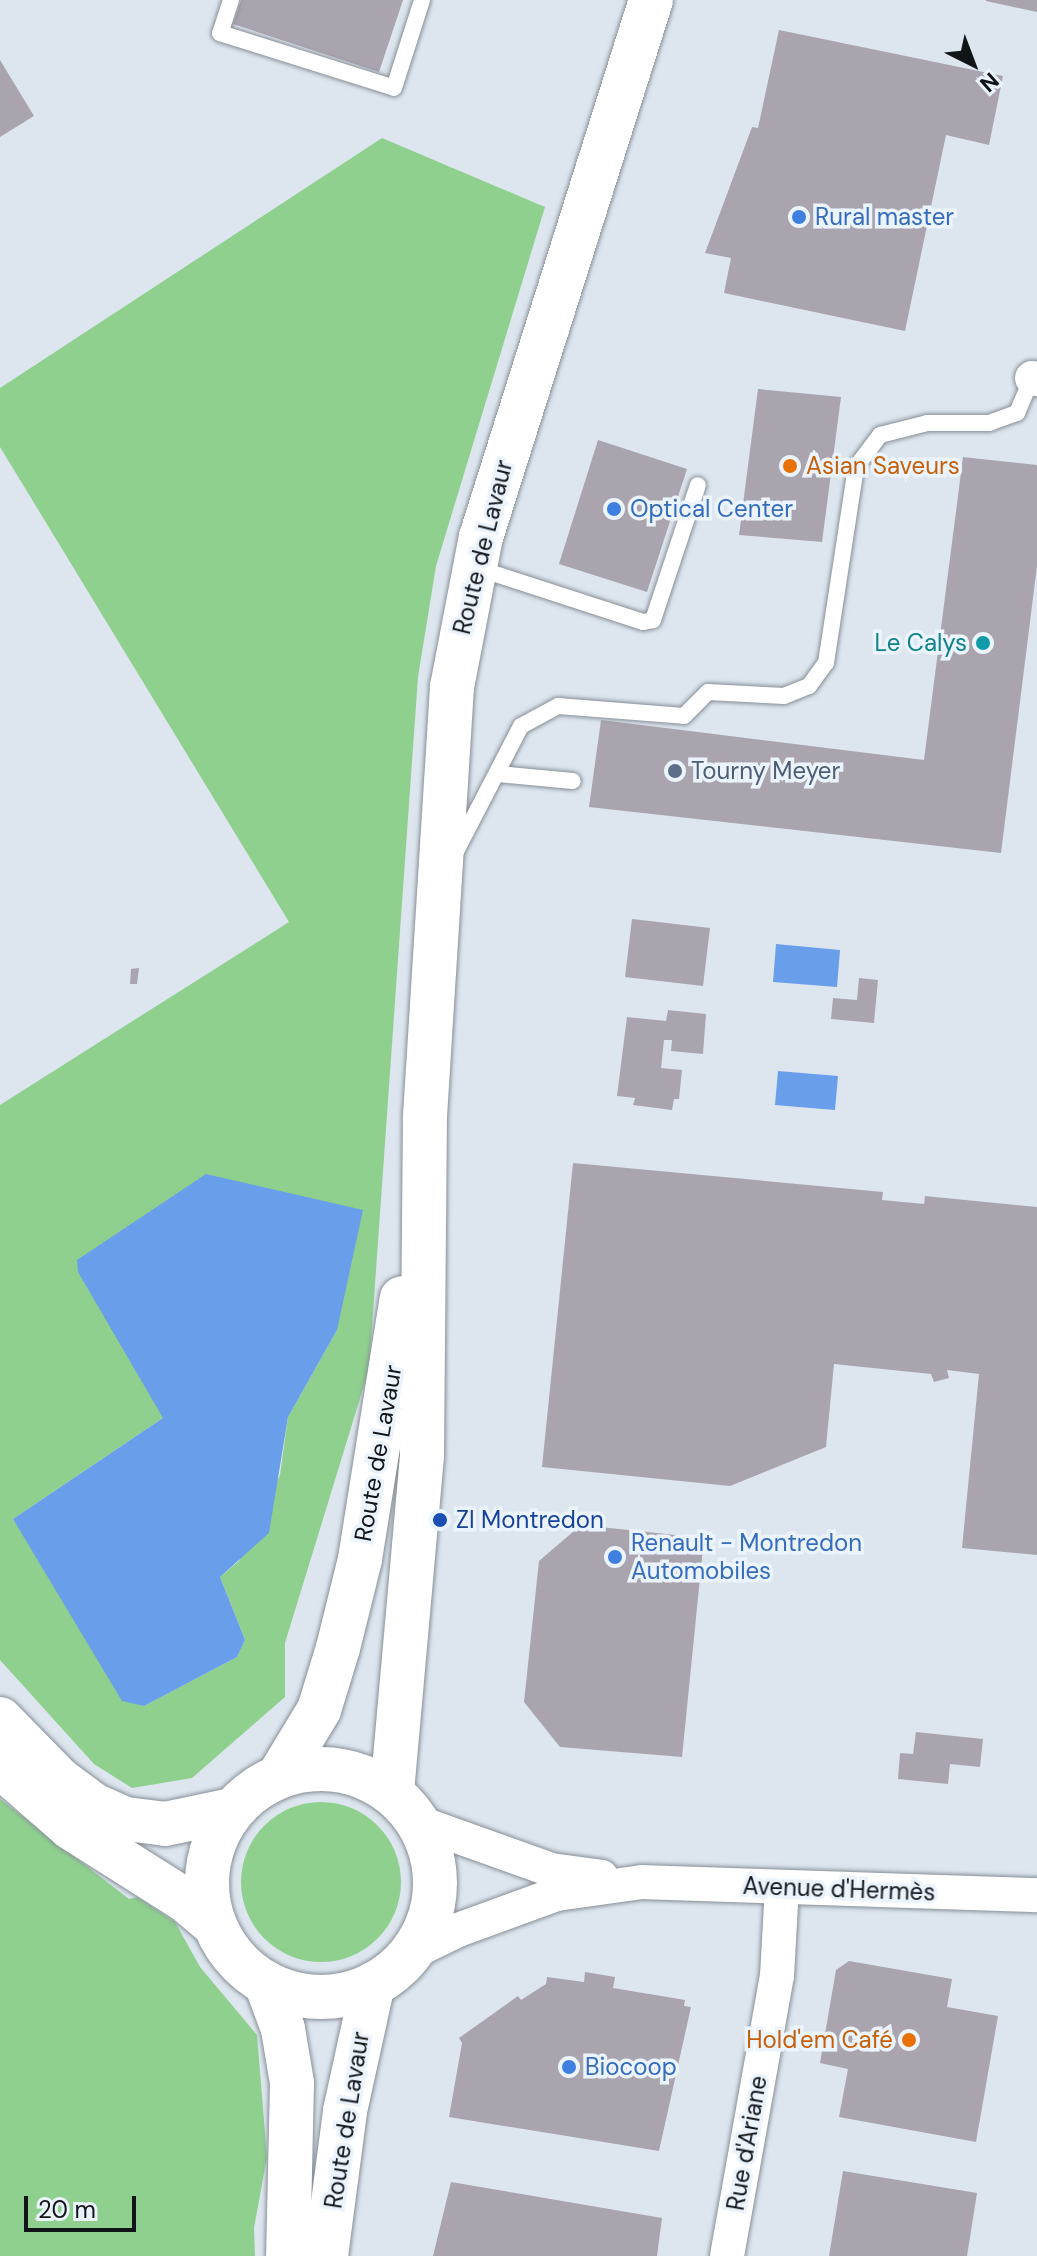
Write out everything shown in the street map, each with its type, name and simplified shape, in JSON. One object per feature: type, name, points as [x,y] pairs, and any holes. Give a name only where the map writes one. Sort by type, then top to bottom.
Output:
[{"type":"main road","name":"Route de Lavaur","points":[[406,1808],[422,1455],[425,1116],[437,875],[452,687],[474,567],[511,433],[651,0]]},
{"type":"main road","name":"Route de Lavaur","points":[[279,1776],[319,1710],[360,1559],[396,1345],[425,1116]]},
{"type":"main road","points":[[0,1719],[60,1780],[94,1805],[126,1819],[165,1824],[232,1810],[279,1776],[318,1768],[357,1774],[406,1808],[435,1869],[431,1914],[411,1953],[373,1984],[320,1997],[266,1983],[245,1968],[215,1925],[185,1900],[71,1828],[0,1766]]},
{"type":"main road","points":[[215,1925],[207,1889],[210,1853],[232,1810]]},
{"type":"main road","name":"Route de Lavaur","points":[[266,1983],[283,2029],[292,2083],[288,2256]]},
{"type":"main road","name":"Route de Lavaur","points":[[326,2256],[345,2111],[373,1984]]},
{"type":"street","name":"Avenue d'Hermès","points":[[406,1808],[551,1870],[642,1882],[1037,1895]]},
{"type":"street","name":"Avenue d'Hermès","points":[[411,1953],[557,1894],[642,1882]]},
{"type":"street","name":"Rue d'Ariane","points":[[727,2256],[777,1976],[782,1887]]},
{"type":"lane","points":[[231,0],[220,33],[394,88],[422,0]]},
{"type":"lane","points":[[437,875],[461,848],[521,726],[558,706],[684,716],[708,692],[784,696],[809,686],[826,663],[856,467],[880,435],[927,423],[989,423],[1017,413],[1034,378]]},
{"type":"lane","points":[[474,567],[643,622],[653,620],[698,485]]},
{"type":"lane","points":[[498,774],[573,781]]},
{"type":"green space","points":[[382,138],[545,207],[436,566],[418,677],[369,1369],[285,1643],[285,1697],[192,1778],[132,1788],[94,1764],[0,1660],[0,1105],[289,922],[0,447],[0,388]],"holes":[[[337,1330],[288,1417],[280,1475],[239,1561],[220,1577],[245,1640],[237,1657],[144,1706],[13,1519],[163,1418]]]},
{"type":"green space","points":[[0,1799],[129,1899],[137,1897],[175,1922],[200,1967],[257,2035],[267,2157],[254,2228],[255,2256],[0,2256]]},
{"type":"green space","points":[[321,1802],[352,1808],[378,1825],[395,1851],[401,1882],[395,1913],[378,1939],[352,1956],[321,1962],[290,1956],[264,1939],[247,1913],[241,1882],[247,1851],[264,1825],[290,1808]]},
{"type":"water","points":[[776,944],[840,950],[837,987],[773,982]]},
{"type":"water","points":[[778,1071],[838,1076],[835,1110],[775,1105]]},
{"type":"water","points":[[206,1174],[363,1210],[337,1330],[288,1417],[269,1533],[220,1577],[245,1640],[237,1657],[144,1706],[122,1701],[13,1519],[163,1418],[78,1272],[77,1260]]},
{"type":"building","points":[[241,0],[403,0],[379,72],[233,24]]},
{"type":"building","points":[[986,0],[1037,0],[1037,12],[986,1]]},
{"type":"building","points":[[779,30],[1003,76],[989,145],[946,135],[905,331],[724,293],[731,258],[705,253],[752,127],[758,128]]},
{"type":"building","points":[[0,60],[34,116],[0,137]]},
{"type":"building","name":"Asian Saveurs","points":[[758,389],[841,397],[822,542],[739,535]]},
{"type":"building","points":[[598,440],[687,469],[647,592],[559,564]]},
{"type":"building","name":"Le Calys","points":[[963,457],[1037,465],[1037,566],[1001,853],[589,807],[601,720],[924,760]]},
{"type":"building","points":[[632,919],[710,928],[703,986],[625,977]]},
{"type":"building","points":[[139,968],[137,984],[130,984],[131,969]]},
{"type":"building","points":[[859,978],[878,980],[874,1023],[831,1019],[833,998],[857,1000]]},
{"type":"building","points":[[668,1010],[706,1014],[703,1054],[671,1051],[672,1040],[664,1040],[661,1068],[682,1070],[679,1099],[674,1099],[672,1110],[633,1105],[635,1098],[617,1096],[627,1017],[666,1021]]},
{"type":"building","points":[[573,1163],[883,1192],[882,1200],[924,1204],[925,1196],[1037,1207],[1037,1555],[962,1548],[979,1374],[947,1370],[949,1378],[934,1382],[931,1374],[834,1364],[826,1447],[730,1486],[542,1467]]},
{"type":"building","points":[[581,1525],[704,1538],[682,1757],[560,1747],[524,1702],[539,1561]]},
{"type":"building","points":[[916,1732],[983,1739],[980,1767],[950,1764],[948,1784],[898,1779],[900,1753],[913,1754]]},
{"type":"building","name":"Hold'em Café","points":[[849,1961],[952,1979],[947,2007],[998,2016],[976,2142],[839,2117],[848,2069],[820,2063],[836,1970]]},
{"type":"building","points":[[585,1972],[615,1977],[613,1988],[685,2000],[684,2006],[691,2007],[659,2151],[449,2117],[462,2043],[459,2038],[518,1996],[521,2000],[546,1984],[547,1977],[584,1982]]},
{"type":"building","points":[[843,2171],[977,2193],[967,2256],[829,2256]]},
{"type":"building","points":[[451,2182],[662,2218],[657,2256],[433,2256]]},
{"type":"place","name":"Rural master","points":[[799,217]]},
{"type":"place","name":"Asian Saveurs","points":[[790,466]]},
{"type":"place","name":"Optical Center","points":[[614,509]]},
{"type":"place","name":"Le Calys","points":[[983,643]]},
{"type":"place","name":"Tourny Meyer","points":[[675,771]]},
{"type":"place","name":"ZI Montredon","points":[[440,1520]]},
{"type":"place","name":"Renault - Montredon Automobiles","points":[[615,1557]]},
{"type":"place","name":"Hold'em Café","points":[[909,2040]]},
{"type":"place","name":"Biocoop","points":[[569,2067]]}]
